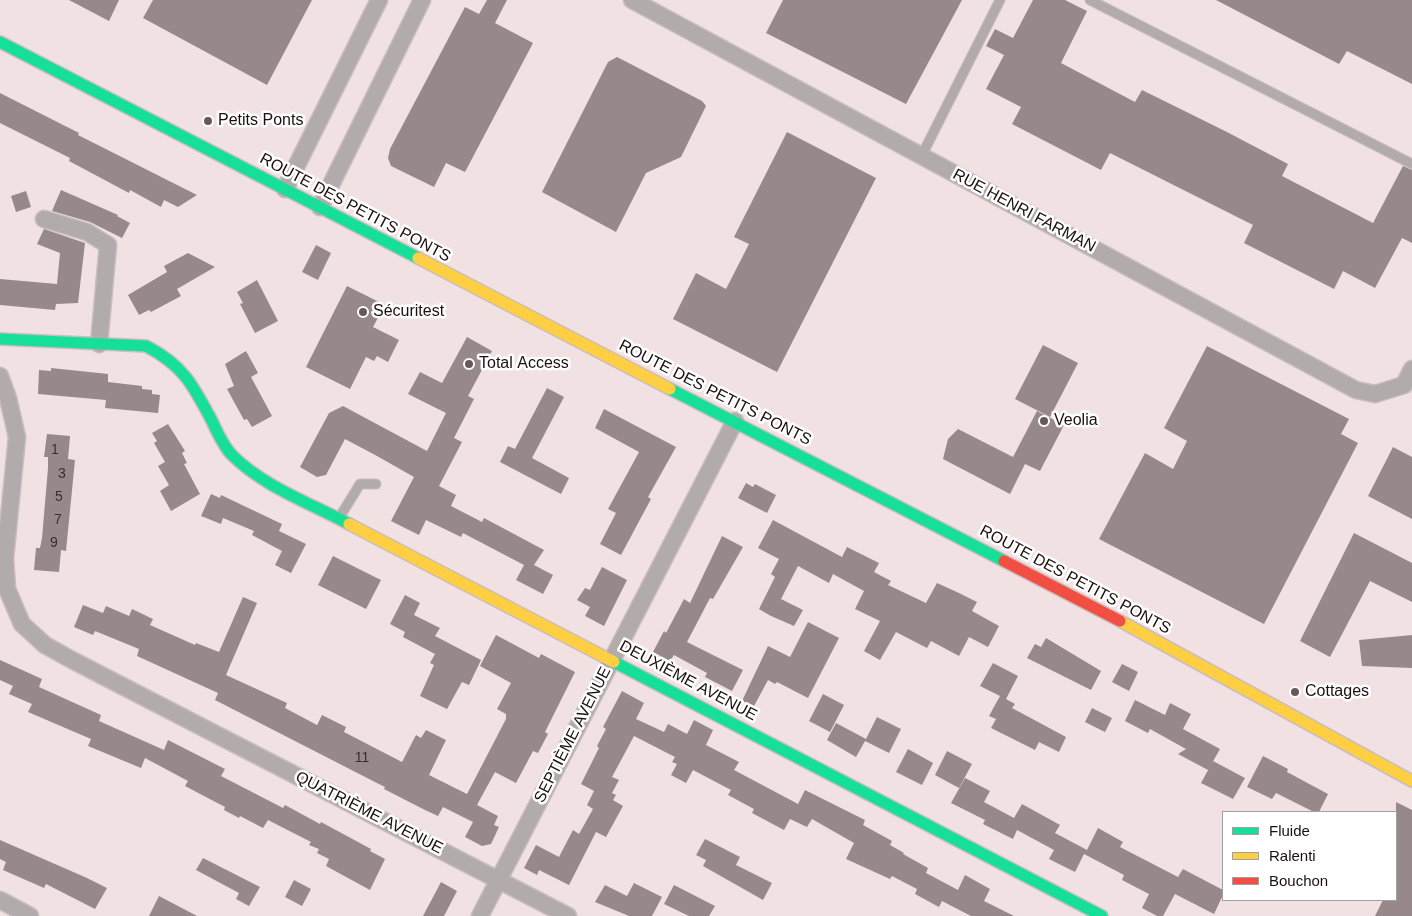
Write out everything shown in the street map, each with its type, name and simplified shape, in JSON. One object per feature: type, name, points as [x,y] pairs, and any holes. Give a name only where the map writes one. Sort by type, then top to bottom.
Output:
[{"type":"main road","name":"ROUTE DES PETITS PONTS","points":[[0,42],[1119,621],[1412,781]]},
{"type":"main road","name":"DEUXIÈME AVENUE","points":[[0,339],[146,346],[162,353],[178,364],[192,381],[229,451],[257,476],[612,659],[1102,916]]},
{"type":"street","points":[[285,189],[379,0]]},
{"type":"street","points":[[320,207],[422,0]]},
{"type":"street","name":"RUE HENRI FARMAN","points":[[632,0],[1356,390],[1375,394],[1404,385],[1412,369]]},
{"type":"street","points":[[44,219],[87,232],[108,245],[99,344]]},
{"type":"street","name":"QUATRIÈME AVENUE","points":[[0,376],[8,398],[17,437],[5,558],[7,589],[22,624],[46,645],[568,916]]},
{"type":"street","name":"SEPTIÈME AVENUE","points":[[480,916],[735,421]]},
{"type":"street","points":[[0,900],[30,916]]},
{"type":"lane","points":[[922,155],[1000,0]]},
{"type":"lane","points":[[1090,0],[1412,164]]},
{"type":"lane","points":[[339,518],[360,484],[376,484]]},
{"type":"building","points":[[69,0],[119,0],[109,21]]},
{"type":"building","points":[[153,0],[312,0],[267,85],[143,18]]},
{"type":"building","points":[[487,0],[507,0],[495,23],[533,43],[465,172],[446,163],[434,187],[391,166],[388,158],[390,149],[465,7],[479,14]]},
{"type":"building","points":[[783,0],[962,0],[906,104],[766,33]]},
{"type":"building","points":[[1033,0],[1065,0],[1087,11],[1061,63],[1135,102],[1142,90],[1225,131],[1288,164],[1282,176],[1373,223],[1403,166],[1412,170],[1412,243],[1402,238],[1375,288],[1343,271],[1334,289],[1244,243],[1253,225],[1110,153],[1101,170],[1012,124],[1021,107],[986,89],[1004,55],[986,46],[995,29],[1013,38]]},
{"type":"building","points":[[1216,0],[1412,0],[1412,84],[1347,51],[1339,64]]},
{"type":"building","points":[[617,57],[702,101],[706,106],[681,157],[646,173],[616,232],[542,192],[608,62]]},
{"type":"building","points":[[0,93],[197,195],[178,207],[164,200],[161,207],[130,190],[129,193],[69,161],[70,158],[0,123]]},
{"type":"building","points":[[787,132],[876,178],[777,372],[673,319],[696,273],[726,289],[749,244],[734,237]]},
{"type":"building","points":[[61,190],[118,215],[130,223],[122,238],[90,222],[52,211]]},
{"type":"building","points":[[26,191],[31,207],[16,212],[11,196]]},
{"type":"building","points":[[44,229],[85,243],[78,303],[56,304],[55,310],[0,305],[0,279],[57,284],[60,253],[37,244]]},
{"type":"building","points":[[316,245],[331,253],[318,280],[302,272]]},
{"type":"building","points":[[188,253],[215,267],[177,289],[181,296],[151,312],[149,310],[139,315],[128,295],[167,272],[164,266]]},
{"type":"building","points":[[257,280],[278,321],[255,333],[240,304],[243,303],[237,292]]},
{"type":"building","points":[[347,286],[385,305],[373,327],[399,340],[388,362],[377,356],[374,361],[366,357],[350,389],[306,367]]},
{"type":"building","points":[[467,337],[492,351],[468,396],[474,399],[454,438],[462,442],[439,486],[456,495],[451,506],[482,522],[484,518],[544,550],[534,565],[553,575],[543,594],[516,580],[524,565],[463,533],[461,537],[426,520],[419,535],[391,521],[414,477],[345,439],[326,475],[317,477],[300,467],[329,413],[343,406],[427,451],[446,413],[408,394],[420,372],[442,383]]},
{"type":"building","points":[[1043,345],[1078,363],[1050,417],[1015,399]]},
{"type":"building","points":[[1207,346],[1349,419],[1341,434],[1358,443],[1264,624],[1099,539],[1145,453],[1173,469],[1187,441],[1164,428]]},
{"type":"building","points":[[246,351],[258,373],[251,377],[272,416],[252,427],[247,419],[244,420],[227,389],[234,386],[225,364]]},
{"type":"building","points":[[51,368],[108,374],[108,382],[142,386],[142,389],[152,390],[152,394],[160,395],[158,413],[105,408],[106,400],[38,394],[39,370],[51,371]]},
{"type":"building","points":[[547,388],[564,397],[532,458],[569,478],[561,494],[500,462],[508,446],[515,449]]},
{"type":"building","points":[[604,409],[676,447],[648,497],[651,499],[621,555],[600,544],[616,513],[608,509],[639,452],[595,428]]},
{"type":"building","name":"Veolia","points":[[1037,411],[1064,425],[1040,471],[1025,464],[1010,494],[943,459],[948,439],[958,429],[1013,457]]},
{"type":"building","points":[[168,424],[185,451],[182,453],[187,463],[184,464],[200,494],[171,511],[160,491],[169,485],[158,466],[165,462],[154,443],[157,441],[152,433]]},
{"type":"building","points":[[47,434],[70,436],[68,459],[75,460],[66,551],[61,550],[59,572],[34,570],[36,548],[40,548],[42,538],[48,468],[48,457],[44,457]]},
{"type":"building","points":[[1393,447],[1412,457],[1412,519],[1368,496]]},
{"type":"building","points":[[746,483],[753,487],[755,484],[776,495],[767,513],[738,498]]},
{"type":"building","points":[[211,494],[220,498],[221,495],[282,524],[279,531],[306,544],[291,573],[275,565],[282,551],[252,535],[254,531],[223,518],[221,524],[201,516]]},
{"type":"building","points":[[773,520],[842,557],[847,547],[879,563],[874,572],[891,581],[888,585],[926,603],[937,583],[977,602],[972,611],[999,626],[988,647],[969,637],[959,656],[931,641],[927,648],[896,632],[880,660],[864,651],[880,621],[855,609],[864,591],[833,574],[829,583],[798,566],[781,599],[803,610],[794,626],[759,609],[775,577],[771,574],[779,559],[758,548]]},
{"type":"building","points":[[1354,533],[1412,563],[1412,602],[1370,581],[1330,657],[1300,641]]},
{"type":"building","points":[[722,536],[743,547],[713,599],[710,598],[687,642],[743,670],[732,691],[705,677],[707,673],[674,655],[670,661],[653,652],[664,631],[666,633],[684,599],[690,603]]},
{"type":"building","points":[[333,556],[381,580],[366,609],[318,585]]},
{"type":"building","points":[[602,567],[627,580],[604,626],[585,616],[590,607],[577,600],[585,588],[590,590]]},
{"type":"building","points":[[405,595],[420,603],[414,615],[440,628],[435,636],[481,660],[469,685],[462,682],[447,709],[420,696],[434,665],[430,663],[435,654],[403,637],[405,632],[390,624]]},
{"type":"building","points":[[243,597],[257,603],[226,675],[287,703],[285,708],[317,725],[322,715],[346,727],[344,732],[402,762],[416,735],[421,738],[426,730],[446,740],[429,775],[467,794],[506,719],[506,714],[497,709],[511,683],[480,666],[496,635],[539,658],[541,654],[575,672],[545,732],[548,734],[538,753],[533,751],[516,783],[495,772],[477,805],[498,816],[494,825],[499,827],[491,844],[482,846],[465,837],[473,822],[443,807],[438,816],[425,810],[384,789],[385,787],[215,700],[218,693],[137,656],[139,649],[95,631],[93,635],[74,627],[83,605],[103,613],[106,606],[129,616],[132,609],[153,619],[150,625],[195,645],[196,643],[219,652]]},
{"type":"building","points":[[808,622],[839,638],[808,698],[777,682],[775,684],[768,680],[754,706],[742,701],[768,646],[790,657]]},
{"type":"building","points":[[1412,635],[1412,668],[1362,666],[1359,640]]},
{"type":"building","points":[[1046,638],[1101,671],[1091,690],[1027,658],[1035,644],[1041,647]]},
{"type":"building","points":[[0,660],[42,679],[39,687],[101,715],[99,721],[164,750],[168,740],[225,769],[221,776],[283,808],[285,805],[320,824],[321,822],[371,849],[370,851],[385,859],[370,890],[326,866],[329,859],[317,853],[319,849],[309,845],[311,842],[268,820],[263,828],[240,816],[239,818],[224,810],[225,807],[185,786],[188,781],[145,758],[141,768],[88,746],[91,739],[28,712],[32,704],[9,694],[13,686],[0,680]]},
{"type":"building","points":[[993,663],[1018,676],[1006,699],[1015,704],[1012,708],[1066,737],[1059,752],[1039,742],[1035,750],[991,728],[996,719],[989,716],[1000,696],[980,686]]},
{"type":"building","points":[[1122,664],[1138,672],[1129,691],[1112,682]]},
{"type":"building","points":[[622,691],[644,703],[636,719],[664,732],[668,724],[687,734],[694,720],[713,730],[706,745],[739,762],[734,770],[798,804],[805,790],[865,820],[863,825],[892,841],[890,845],[928,868],[926,873],[958,890],[965,875],[990,889],[984,901],[1014,916],[971,916],[942,901],[939,907],[915,894],[917,889],[892,876],[890,879],[846,859],[854,843],[812,819],[807,827],[790,819],[784,830],[752,813],[754,809],[728,795],[731,790],[693,770],[686,783],[671,775],[677,764],[672,762],[675,757],[634,736],[612,777],[619,780],[612,793],[616,795],[613,800],[623,806],[606,837],[596,832],[569,885],[539,870],[537,875],[524,868],[536,845],[559,857],[573,830],[579,834],[593,809],[587,805],[594,791],[581,784],[599,748],[597,746],[606,729],[603,727]]},
{"type":"building","points":[[823,694],[844,705],[830,732],[809,721]]},
{"type":"building","points":[[1135,700],[1165,715],[1170,703],[1191,714],[1183,729],[1220,749],[1208,770],[1178,754],[1186,749],[1150,729],[1148,733],[1125,721]]},
{"type":"building","points":[[1092,708],[1112,718],[1105,732],[1085,722]]},
{"type":"building","points":[[877,717],[901,729],[889,753],[865,741],[856,757],[827,740],[836,723],[866,739]]},
{"type":"building","points":[[908,749],[933,763],[922,785],[896,772]]},
{"type":"building","points":[[947,751],[972,764],[959,788],[935,775]]},
{"type":"building","points":[[1263,756],[1288,769],[1287,772],[1328,794],[1320,811],[1312,811],[1276,793],[1272,799],[1247,787]]},
{"type":"building","points":[[1213,761],[1245,778],[1233,799],[1201,783]]},
{"type":"building","points":[[965,778],[990,791],[984,802],[1014,818],[1022,804],[1060,825],[1055,833],[1087,850],[1098,828],[1123,842],[1120,847],[1178,877],[1183,869],[1222,889],[1222,897],[1214,914],[1175,894],[1163,916],[1157,916],[1142,908],[1149,894],[1122,880],[1124,875],[1084,854],[1075,872],[1049,859],[1054,850],[1017,830],[1013,839],[983,824],[985,820],[951,803]]},
{"type":"building","points":[[1396,802],[1412,810],[1412,916],[1375,916],[1382,901],[1397,901]]},
{"type":"building","points":[[705,839],[740,857],[736,865],[772,883],[763,900],[703,866],[706,860],[696,855]]},
{"type":"building","points":[[0,840],[107,888],[95,909],[46,884],[44,888],[3,870],[6,862],[0,859]]},
{"type":"building","points":[[203,858],[260,887],[249,906],[236,899],[239,893],[196,870]]},
{"type":"building","points":[[294,880],[311,889],[302,906],[285,897]]},
{"type":"building","points":[[441,882],[457,891],[444,916],[423,916]]},
{"type":"building","points":[[634,883],[662,897],[652,916],[629,916],[595,902],[605,885],[627,896]]},
{"type":"building","points":[[674,885],[715,906],[709,916],[689,916],[664,904]]},
{"type":"building","points":[[159,896],[197,916],[149,916]]},
{"type":"traffic: fast","points":[[0,42],[418,258]]},
{"type":"traffic: fast","points":[[0,339],[146,346],[159,353],[186,377],[193,386],[225,447],[243,465],[272,485],[349,524]]},
{"type":"traffic: fast","points":[[670,389],[1004,561]]},
{"type":"traffic: fast","points":[[614,662],[1102,916]]},
{"type":"traffic: slow","points":[[418,258],[670,389]]},
{"type":"traffic: slow","points":[[349,524],[614,662]]},
{"type":"traffic: slow","points":[[1120,621],[1412,781]]},
{"type":"traffic: jam","points":[[1004,561],[1120,621]]},
{"type":"place","name":"Petits Ponts","points":[[208,121]]},
{"type":"place","name":"Sécuritest","points":[[363,312]]},
{"type":"place","name":"Total Access","points":[[469,364]]},
{"type":"place","name":"Veolia","points":[[1044,421]]},
{"type":"place","name":"Cottages","points":[[1295,692]]}]
